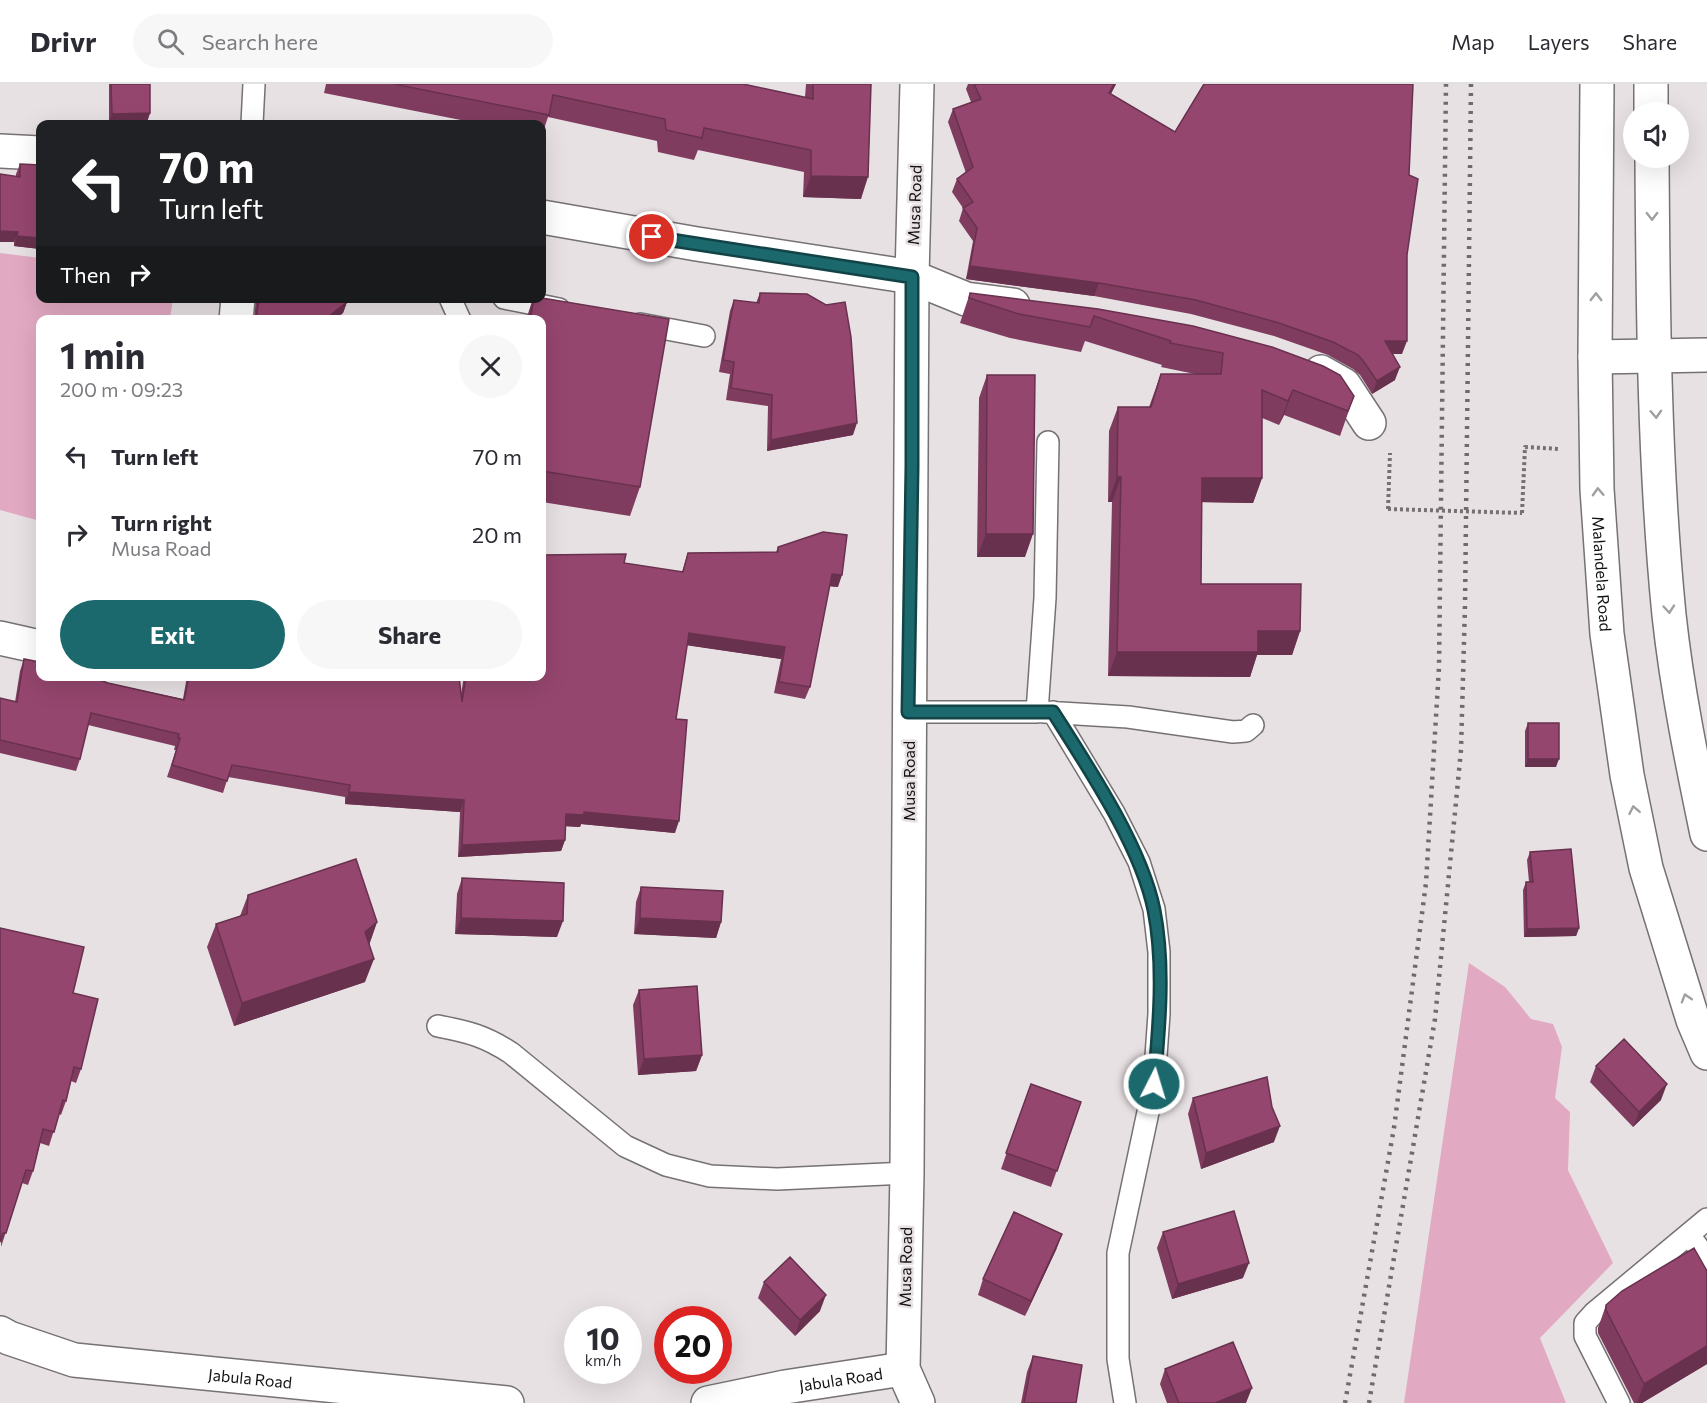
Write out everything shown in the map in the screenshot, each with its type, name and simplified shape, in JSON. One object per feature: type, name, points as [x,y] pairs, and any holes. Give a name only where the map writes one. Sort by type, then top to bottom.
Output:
[{"type":"street","name":"Musa Road","points":[[917,84],[912,277],[907,1173],[903,1369],[918,1403]]},
{"type":"street","name":"Malandela Road","points":[[1597,84],[1595,357],[1597,489],[1607,634],[1627,775],[1646,868],[1693,1020],[1707,1053]]},
{"type":"street","points":[[1651,84],[1651,102]]},
{"type":"street","points":[[0,151],[36,153]]},
{"type":"street","points":[[1652,168],[1654,356],[1660,496],[1670,616],[1687,737],[1707,834]]},
{"type":"street","points":[[546,219],[912,277],[966,299],[1046,309]]},
{"type":"street","points":[[1595,357],[1707,355]]},
{"type":"street","points":[[1290,362],[1322,373],[1344,385],[1369,423]]},
{"type":"street","points":[[0,638],[36,646]]},
{"type":"street","name":"Jabula Road","points":[[0,1333],[74,1360],[496,1403]]},
{"type":"street","name":"Jabula Road","points":[[708,1403],[784,1387],[903,1369]]},
{"type":"lane","points":[[252,120],[254,84]]},
{"type":"lane","points":[[529,303],[575,312]]},
{"type":"lane","points":[[622,321],[704,336]]},
{"type":"lane","points":[[1048,442],[1045,712],[1114,813],[1138,862],[1154,909],[1159,952],[1159,1014],[1154,1084],[1118,1252],[1118,1359],[1125,1403]]},
{"type":"lane","points":[[908,712],[1045,712],[1128,717],[1233,732],[1246,731],[1253,725]]},
{"type":"lane","points":[[438,1026],[472,1032],[491,1040],[511,1053],[625,1146],[666,1165],[710,1176],[777,1179],[907,1173]]},
{"type":"lane","points":[[1619,1403],[1585,1336],[1585,1323],[1707,1219]]},
{"type":"lane","points":[[1689,1235],[1707,1258]]},
{"type":"path","points":[[1390,453],[1388,509],[1522,513],[1525,447]]},
{"type":"shaded area","points":[[0,253],[36,258],[36,303],[172,303],[171,315],[36,315],[36,520],[0,510]]},
{"type":"shaded area","points":[[1469,963],[1505,987],[1531,1019],[1553,1024],[1562,1047],[1555,1098],[1570,1112],[1568,1170],[1613,1263],[1540,1338],[1566,1403],[1404,1403]]},
{"type":"building","points":[[111,84],[150,84],[150,113],[112,114]]},
{"type":"building","points":[[394,84],[743,84],[813,99],[813,84],[871,84],[868,177],[811,176],[811,150],[704,128],[702,138],[666,130],[665,119],[553,95],[549,115]]},
{"type":"building","points":[[974,84],[1114,84],[1109,93],[1175,132],[1204,84],[1413,84],[1409,175],[1418,179],[1407,255],[1407,341],[1385,341],[1400,367],[1377,381],[1358,355],[1333,342],[1279,323],[1196,300],[1099,283],[970,266],[977,228],[963,208],[973,202],[957,179],[973,167],[953,109],[981,99]]},
{"type":"building","points":[[20,164],[36,165],[36,238],[17,236],[18,232],[0,231],[0,174],[20,177]]},
{"type":"building","points":[[760,293],[807,294],[826,305],[845,302],[851,337],[857,423],[771,440],[772,395],[731,388],[734,362],[723,360],[734,300],[759,303]]},
{"type":"building","points":[[970,293],[1098,309],[1193,326],[1272,347],[1323,366],[1340,375],[1354,396],[1348,411],[1293,390],[1288,401],[1262,390],[1262,478],[1202,478],[1201,584],[1301,584],[1300,631],[1258,631],[1258,652],[1117,652],[1121,477],[1117,477],[1118,407],[1151,407],[1161,374],[1221,374],[1223,353],[1170,343],[1171,341],[1094,316],[1090,327],[1019,314],[969,298]]},
{"type":"building","points":[[546,299],[669,319],[640,487],[546,472],[546,315],[531,315],[533,303],[546,303]]},
{"type":"building","points":[[258,303],[346,303],[330,315],[257,315]]},
{"type":"building","points":[[987,375],[1035,375],[1033,534],[986,534]]},
{"type":"building","points":[[823,532],[847,535],[842,575],[832,574],[810,687],[779,682],[785,647],[689,633],[676,719],[687,720],[679,821],[584,812],[584,815],[566,814],[565,840],[462,845],[464,800],[349,792],[350,785],[232,765],[227,781],[172,765],[180,738],[178,738],[179,734],[91,713],[80,759],[0,740],[0,698],[17,702],[24,659],[36,661],[36,681],[102,681],[184,700],[188,681],[460,681],[462,702],[465,681],[546,681],[546,555],[626,554],[624,563],[683,572],[688,553],[778,552],[778,547]]},
{"type":"building","points":[[1528,723],[1559,723],[1559,759],[1528,759]]},
{"type":"building","points":[[1571,849],[1579,928],[1527,929],[1526,882],[1533,882],[1530,852]]},
{"type":"building","points":[[356,859],[377,922],[365,932],[374,959],[242,1003],[216,924],[247,914],[248,895]]},
{"type":"building","points":[[462,878],[564,883],[563,921],[461,918]]},
{"type":"building","points":[[641,887],[723,891],[721,922],[640,918]]},
{"type":"building","points":[[0,928],[84,947],[73,993],[98,999],[81,1069],[74,1067],[66,1101],[63,1100],[54,1132],[43,1129],[33,1171],[26,1170],[6,1233],[3,1233],[0,1242]]},
{"type":"building","points":[[697,986],[702,1055],[644,1059],[639,990]]},
{"type":"building","points":[[1624,1039],[1667,1084],[1639,1112],[1596,1066]]},
{"type":"building","points":[[1267,1077],[1272,1107],[1280,1126],[1206,1153],[1193,1098]]},
{"type":"building","points":[[1031,1084],[1081,1102],[1057,1171],[1006,1153]]},
{"type":"building","points":[[1234,1211],[1249,1263],[1178,1284],[1163,1232]]},
{"type":"building","points":[[1014,1212],[1062,1234],[1031,1301],[983,1279]]},
{"type":"building","points":[[1694,1248],[1707,1271],[1707,1346],[1644,1384],[1606,1310],[1606,1305],[1622,1291]]},
{"type":"building","points":[[790,1257],[826,1295],[800,1320],[764,1282]]},
{"type":"building","points":[[1233,1342],[1252,1388],[1215,1403],[1179,1403],[1165,1369]]},
{"type":"building","points":[[1033,1356],[1082,1365],[1076,1403],[1024,1403]]},
{"type":"railway","points":[[1345,1403],[1394,1128],[1426,883],[1439,667],[1446,84]]},
{"type":"railway","points":[[1369,1403],[1435,1019],[1461,750],[1465,605],[1471,84]]},
{"type":"route","points":[[652,237],[912,277],[908,712],[1053,712],[1114,813],[1138,862],[1154,909],[1159,952],[1159,1014],[1154,1084]]}]
